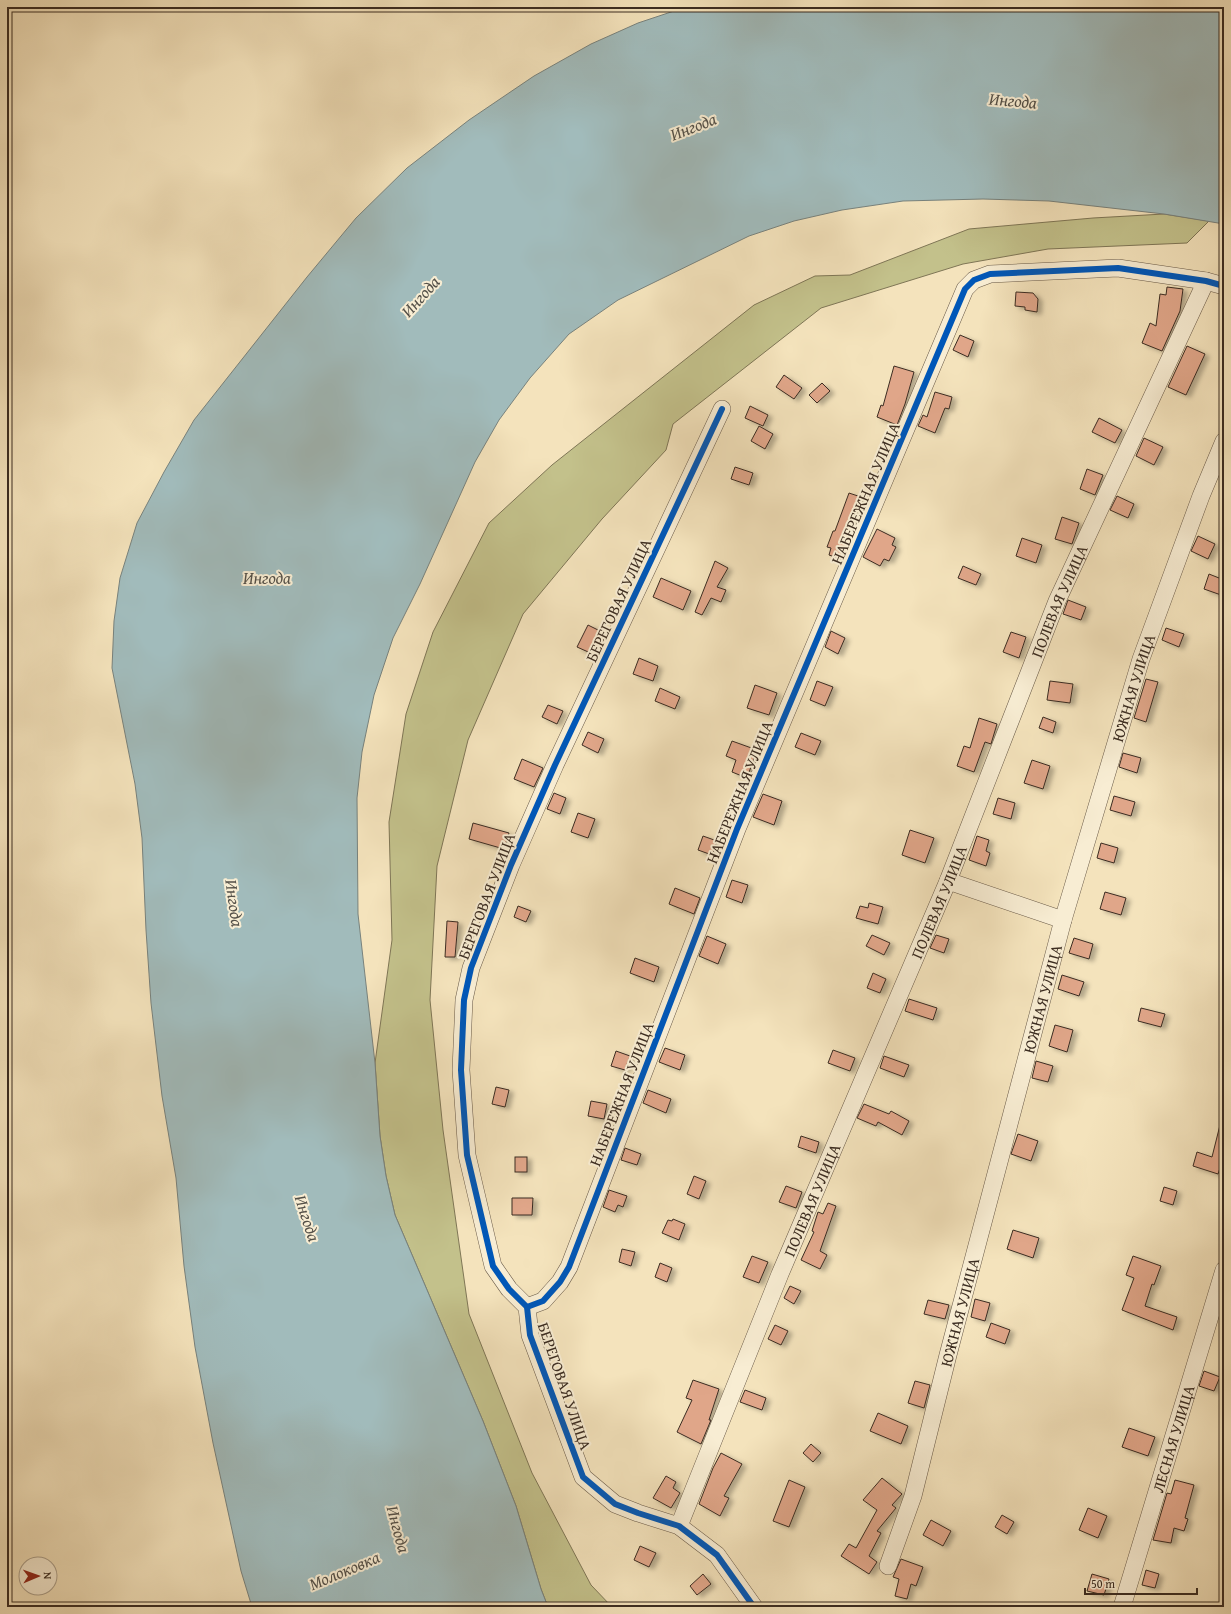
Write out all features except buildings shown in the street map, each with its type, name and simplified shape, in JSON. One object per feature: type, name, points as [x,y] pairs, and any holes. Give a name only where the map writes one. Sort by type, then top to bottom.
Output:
[{"type":"street","name":"НАБЕРЕЖНАЯ УЛИЦА","points":[[527,1306],[543,1301],[560,1282],[569,1267],[737,829],[965,289],[974,280],[990,274],[1118,268],[1206,282]]},
{"type":"street","points":[[1206,282],[1224,286]]},
{"type":"street","name":"ПОЛЕВАЯ УЛИЦА","points":[[679,1526],[780,1274],[948,881],[1057,601],[1206,282]]},
{"type":"street","name":"БЕРЕГОВАЯ УЛИЦА","points":[[722,409],[555,765],[511,865],[471,968],[464,1000],[461,1070],[467,1155],[493,1266],[509,1289],[527,1306],[530,1335],[583,1477],[615,1504],[679,1526],[716,1555],[754,1607]]},
{"type":"street","name":"ЮЖНАЯ УЛИЦА","points":[[888,1566],[913,1496],[948,1355],[1063,920],[1141,659],[1201,496],[1224,441]]},
{"type":"street","points":[[948,881],[1063,920]]},
{"type":"street","name":"ЛЕСНАЯ УЛИЦА","points":[[1122,1607],[1224,1270]]},
{"type":"shaded area","points":[[1164,214],[1209,221],[1187,243],[1048,249],[963,264],[821,308],[673,424],[666,450],[602,519],[523,614],[468,740],[437,866],[430,1000],[443,1130],[469,1314],[532,1473],[591,1585],[612,1607],[548,1607],[541,1589],[516,1506],[483,1421],[395,1215],[386,1176],[380,1136],[375,1063],[392,940],[389,822],[406,714],[433,632],[489,523],[552,465],[754,305],[815,276],[850,275],[969,229],[1093,218]]},
{"type":"water","name":"Ингода","points":[[686,7],[1224,7],[1224,224],[1164,214],[1049,201],[983,199],[903,201],[842,210],[794,221],[749,236],[618,300],[569,334],[530,378],[499,420],[475,462],[420,584],[393,638],[374,695],[362,752],[357,798],[358,914],[375,1063],[380,1136],[386,1176],[395,1215],[483,1421],[516,1506],[541,1589],[548,1607],[252,1607],[241,1571],[213,1443],[195,1347],[184,1266],[176,1178],[162,1096],[151,1003],[142,838],[135,784],[112,668],[114,621],[120,578],[137,523],[194,420],[307,277],[356,218],[407,168],[469,120],[534,76],[591,44],[638,23]]},
{"type":"cycle path","points":[[527,1307],[543,1301],[560,1282],[569,1267],[737,829],[965,289],[974,280],[990,274],[1118,268],[1206,281],[1224,286]]},
{"type":"cycle path","points":[[722,409],[555,765],[511,865],[471,968],[464,1000],[461,1070],[467,1155],[493,1266],[509,1289],[527,1307],[530,1335],[583,1477],[615,1504],[679,1526],[717,1555],[754,1607]]},
{"type":"water label","name":"Молоковка","points":[[344,1570]]}]
